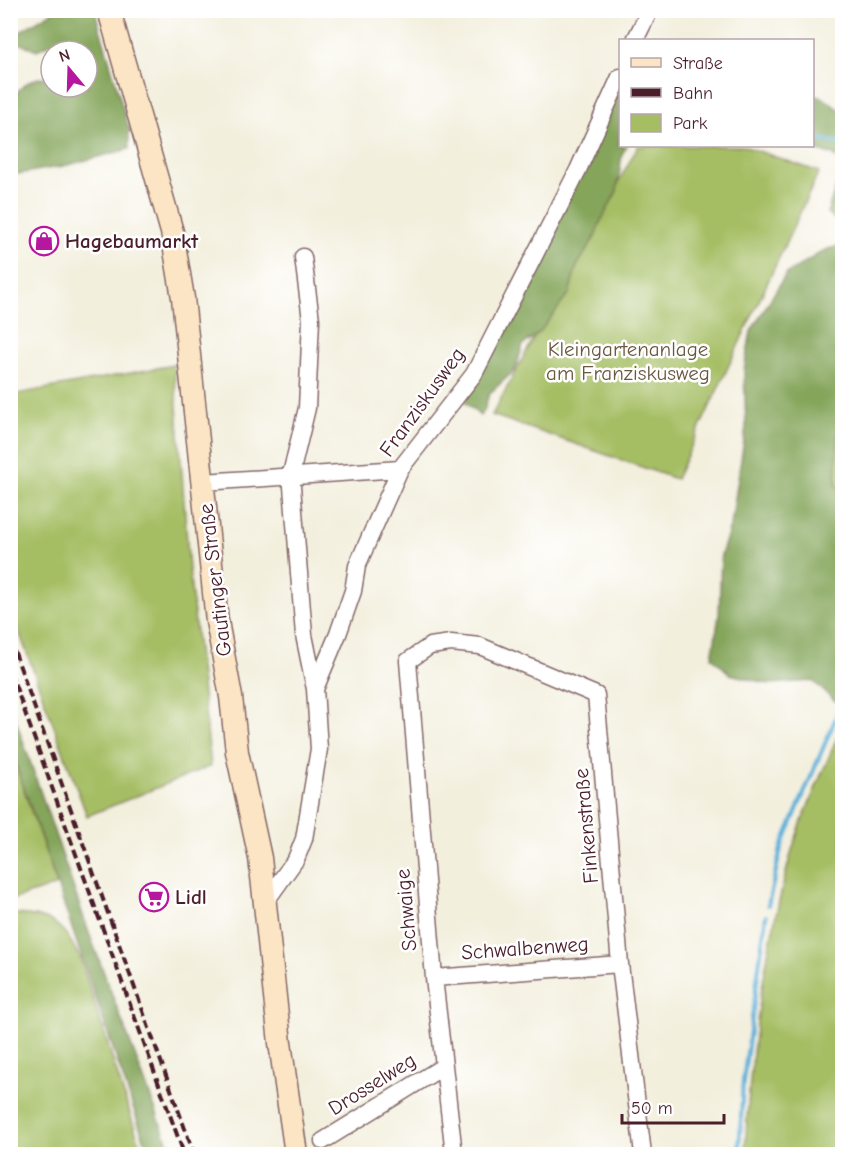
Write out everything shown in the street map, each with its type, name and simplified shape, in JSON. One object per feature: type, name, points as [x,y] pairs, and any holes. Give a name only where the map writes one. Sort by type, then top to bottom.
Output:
[{"type":"main road","name":"Gautinger Straße","points":[[109,10],[172,232],[183,298],[217,621],[231,697],[237,752],[267,901],[280,1043],[296,1155]]},
{"type":"street","points":[[636,39],[650,10]]},
{"type":"street","name":"Franziskusweg","points":[[267,901],[296,859],[304,839],[319,749],[315,689],[353,591],[357,566],[400,469],[474,374],[578,170],[619,81]]},
{"type":"street","points":[[303,257],[311,320],[307,408],[291,474],[304,635],[315,689]]},
{"type":"street","points":[[204,482],[291,474],[400,469]]},
{"type":"street","name":"Finkenstraße","points":[[408,661],[430,646],[451,643],[480,646],[596,695],[620,964],[643,1155]]},
{"type":"street","name":"Schwaige","points":[[408,661],[434,978],[454,1155]]},
{"type":"street","name":"Schwalbenweg","points":[[434,978],[620,964]]},
{"type":"street","name":"Drosselweg","points":[[323,1141],[444,1066]]},
{"type":"green space","points":[[54,11],[95,11],[129,129],[129,149],[64,166],[11,175],[11,98],[28,82],[39,78],[39,99],[99,99],[99,39],[39,39],[39,49],[37,50],[16,42],[19,32]]},
{"type":"green space","points":[[619,91],[619,147],[626,147],[622,154],[617,191],[596,235],[577,266],[569,294],[539,333],[523,345],[515,370],[489,394],[484,411],[480,416],[465,402],[493,340]]},
{"type":"green space","points":[[814,96],[822,97],[842,112],[842,161],[831,154],[799,147],[814,147]]},
{"type":"green space","name":"Kleingartenanlage am Franziskusweg","points":[[637,147],[747,147],[819,172],[676,479],[492,415]]},
{"type":"green space","points":[[839,178],[842,179],[842,225],[827,213]]},
{"type":"green space","points":[[842,245],[842,417],[838,435],[836,484],[842,490],[842,705],[813,681],[769,684],[730,674],[712,657],[719,616],[721,555],[731,524],[746,427],[744,370],[751,331],[786,274],[825,250]]},
{"type":"green space","points":[[174,365],[189,569],[211,766],[87,816],[11,610],[11,395]]},
{"type":"green space","points":[[842,417],[842,490],[836,484],[838,435]]},
{"type":"green space","points":[[11,706],[89,933],[172,1154],[149,1154],[11,750]]},
{"type":"green space","points":[[842,725],[842,1154],[745,1154],[750,1081],[759,1007],[780,897],[800,828]]},
{"type":"green space","points":[[10,750],[57,885],[11,900],[10,900]]},
{"type":"green space","points":[[10,914],[36,916],[54,923],[74,946],[80,958],[143,1154],[11,1154]]},
{"type":"waterway","points":[[814,139],[842,143]]},
{"type":"waterway","points":[[768,905],[781,848],[842,703]]},
{"type":"waterway","points":[[739,1154],[743,1081],[766,916]]},
{"type":"railway","points":[[10,639],[194,1154]]},
{"type":"railway","points":[[10,671],[184,1154]]},
{"type":"place","name":"Hagebaumarkt","points":[[44,241]]},
{"type":"place","name":"Lidl","points":[[154,897]]}]
